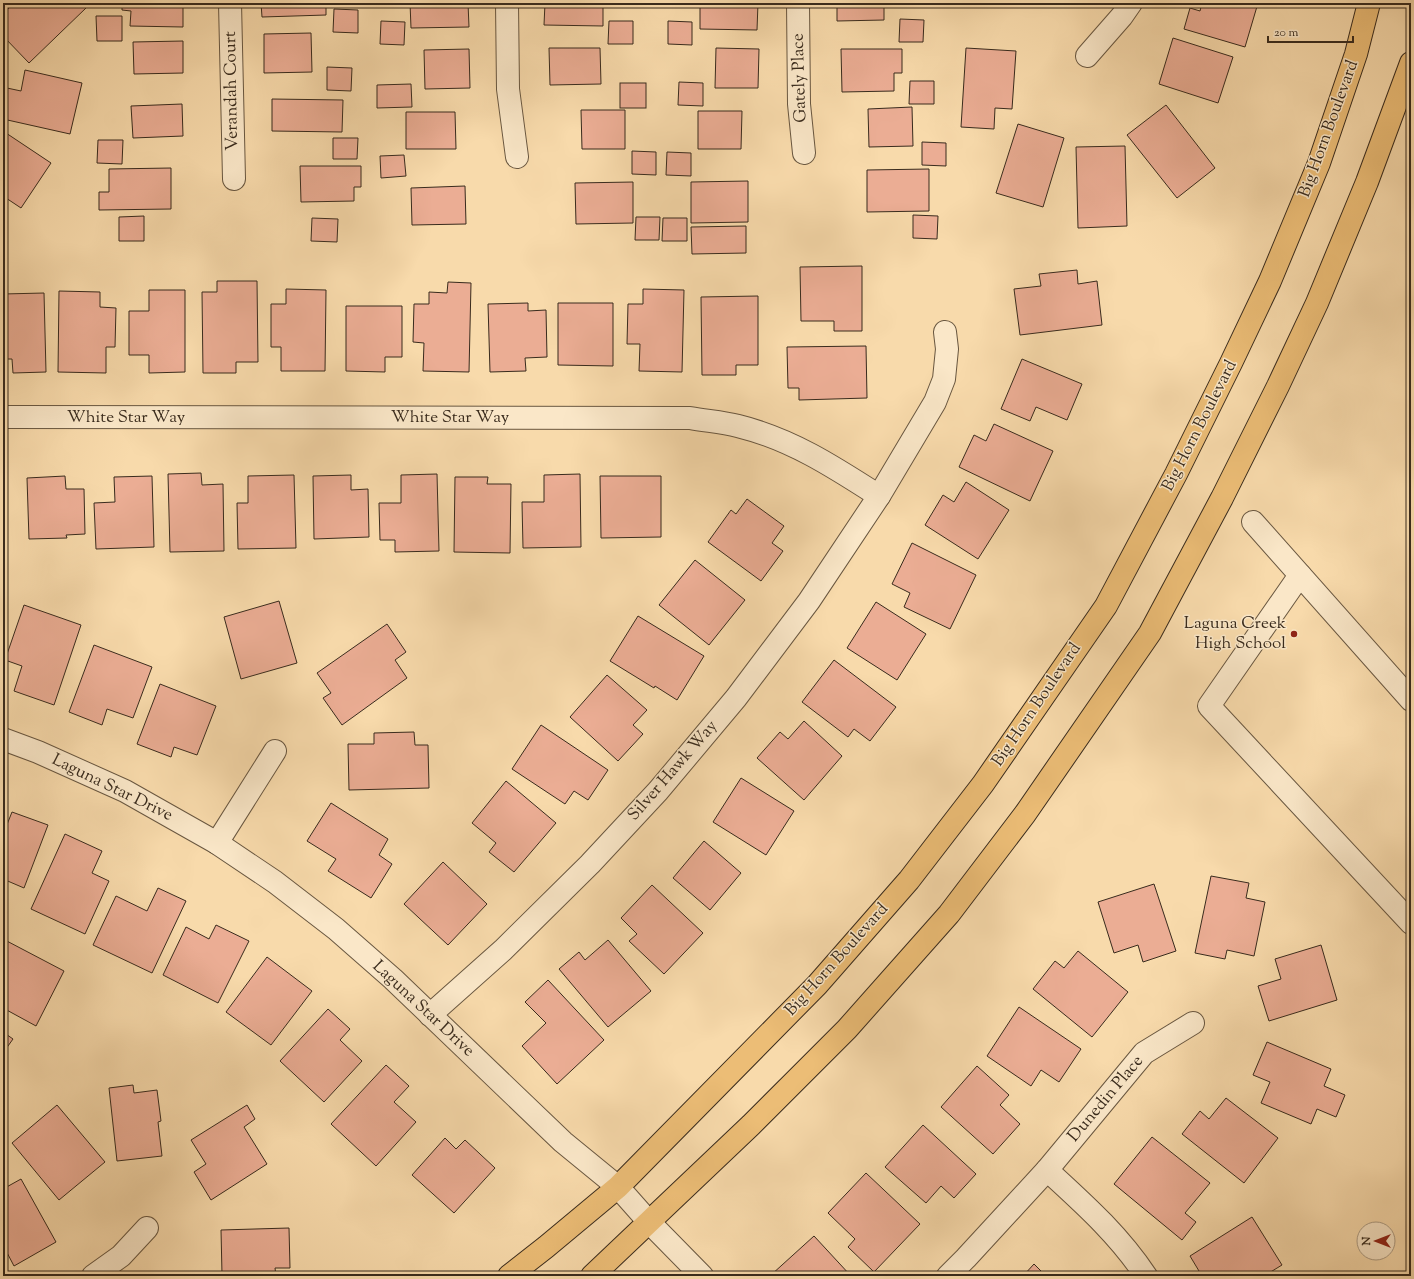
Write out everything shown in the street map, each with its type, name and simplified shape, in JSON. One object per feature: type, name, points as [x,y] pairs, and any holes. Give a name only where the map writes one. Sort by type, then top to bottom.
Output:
[{"type":"main road","name":"Big Horn Boulevard","points":[[508,1276],[546,1247],[618,1187],[817,985],[908,880],[983,784],[1106,606],[1176,474],[1270,282],[1323,152],[1356,54],[1370,3]]},
{"type":"main road","points":[[592,1276],[751,1125],[847,1029],[949,914],[1025,814],[1150,633],[1225,491],[1278,386],[1317,303],[1367,182],[1411,63]]},
{"type":"street","name":"Verandah Court","points":[[230,3],[234,179]]},
{"type":"street","points":[[507,3],[508,89],[517,157]]},
{"type":"street","name":"Gately Place","points":[[798,3],[799,104],[804,153]]},
{"type":"street","points":[[1087,56],[1122,16],[1131,3]]},
{"type":"street","name":"Silver Hawk Way","points":[[430,1015],[503,950],[590,864],[658,791],[736,698],[809,601],[879,496],[935,402],[944,379],[947,349],[945,332]]},
{"type":"street","name":"White Star Way","points":[[3,418],[690,418],[737,426],[768,435],[803,450],[831,465],[879,496]]},
{"type":"street","points":[[1253,522],[1411,700]]},
{"type":"street","points":[[1300,575],[1209,706],[1411,922]]},
{"type":"street","name":"Laguna Star Drive","points":[[3,740],[38,752],[125,791],[217,843],[275,882],[336,929],[393,979],[563,1142],[618,1187],[702,1276]]},
{"type":"street","points":[[217,843],[275,751]]},
{"type":"street","name":"Dunedin Place","points":[[948,1276],[1047,1170],[1144,1053],[1193,1023]]},
{"type":"street","points":[[1047,1170],[1095,1214],[1132,1255],[1146,1276]]},
{"type":"street","points":[[93,1276],[121,1256],[147,1228]]},
{"type":"building","points":[[14,3],[81,3],[86,8],[29,63],[3,36],[3,14]]},
{"type":"building","points":[[122,3],[183,3],[183,27],[130,26],[131,11],[122,10]]},
{"type":"building","points":[[261,3],[326,3],[326,15],[262,17]]},
{"type":"building","points":[[410,3],[468,3],[469,27],[411,28]]},
{"type":"building","points":[[545,3],[603,3],[603,26],[544,25]]},
{"type":"building","points":[[700,3],[758,3],[757,30],[700,29]]},
{"type":"building","points":[[837,3],[884,3],[884,20],[837,21]]},
{"type":"building","points":[[1202,3],[1258,3],[1245,47],[1184,29],[1190,8],[1200,11]]},
{"type":"building","points":[[334,9],[358,10],[358,33],[333,32]]},
{"type":"building","points":[[96,16],[122,16],[122,41],[97,41]]},
{"type":"building","points":[[900,19],[924,20],[923,42],[899,42]]},
{"type":"building","points":[[381,21],[405,22],[404,45],[380,44]]},
{"type":"building","points":[[609,21],[633,21],[633,44],[608,44]]},
{"type":"building","points":[[668,21],[692,22],[692,45],[668,44]]},
{"type":"building","points":[[311,33],[312,72],[264,73],[264,34]]},
{"type":"building","points":[[1173,38],[1233,57],[1218,103],[1159,84]]},
{"type":"building","points":[[183,41],[183,73],[134,74],[133,42]]},
{"type":"building","points":[[549,48],[600,48],[601,84],[550,85]]},
{"type":"building","points":[[716,48],[759,49],[758,88],[715,88]]},
{"type":"building","points":[[966,48],[1016,51],[1012,109],[995,108],[994,129],[961,127]]},
{"type":"building","points":[[469,49],[470,88],[425,89],[424,50]]},
{"type":"building","points":[[841,49],[902,49],[902,73],[894,73],[894,91],[842,92]]},
{"type":"building","points":[[327,67],[352,68],[351,91],[327,90]]},
{"type":"building","points":[[25,70],[82,83],[70,134],[3,119],[3,107],[7,88],[21,91]]},
{"type":"building","points":[[910,81],[934,81],[934,104],[909,104]]},
{"type":"building","points":[[679,82],[703,83],[703,106],[678,105]]},
{"type":"building","points":[[620,83],[646,83],[646,108],[620,108]]},
{"type":"building","points":[[411,84],[412,107],[377,108],[377,85]]},
{"type":"building","points":[[272,99],[343,100],[342,132],[272,131]]},
{"type":"building","points":[[182,104],[183,136],[133,138],[131,106]]},
{"type":"building","points":[[1166,105],[1215,168],[1177,198],[1127,135]]},
{"type":"building","points":[[912,107],[913,146],[869,147],[868,109]]},
{"type":"building","points":[[581,110],[625,110],[625,149],[582,149]]},
{"type":"building","points":[[698,111],[742,111],[741,149],[698,149]]},
{"type":"building","points":[[406,112],[455,112],[456,149],[406,149]]},
{"type":"building","points":[[1018,124],[1064,138],[1043,207],[996,193]]},
{"type":"building","points":[[3,131],[51,163],[21,208],[3,196]]},
{"type":"building","points":[[333,138],[358,138],[357,159],[333,159]]},
{"type":"building","points":[[98,140],[123,140],[122,164],[97,163]]},
{"type":"building","points":[[922,142],[946,143],[946,166],[922,165]]},
{"type":"building","points":[[1125,146],[1127,226],[1078,228],[1076,147]]},
{"type":"building","points":[[632,151],[656,152],[656,175],[632,174]]},
{"type":"building","points":[[667,152],[691,153],[691,176],[666,175]]},
{"type":"building","points":[[404,155],[406,176],[381,178],[380,156]]},
{"type":"building","points":[[300,166],[361,166],[361,187],[354,187],[354,201],[301,202]]},
{"type":"building","points":[[171,168],[171,209],[99,210],[99,192],[109,192],[109,169]]},
{"type":"building","points":[[929,169],[929,211],[867,212],[867,170]]},
{"type":"building","points":[[748,181],[748,222],[691,223],[691,182]]},
{"type":"building","points":[[633,182],[633,223],[576,224],[575,183]]},
{"type":"building","points":[[465,186],[466,224],[412,225],[411,188]]},
{"type":"building","points":[[913,215],[938,216],[937,239],[913,238]]},
{"type":"building","points":[[144,216],[144,241],[119,241],[119,217]]},
{"type":"building","points":[[636,217],[660,217],[659,240],[635,240]]},
{"type":"building","points":[[312,218],[338,219],[337,242],[311,241]]},
{"type":"building","points":[[663,218],[687,218],[687,241],[662,241]]},
{"type":"building","points":[[746,226],[746,253],[692,254],[691,227]]},
{"type":"building","points":[[862,266],[862,331],[834,331],[834,321],[801,321],[800,267]]},
{"type":"building","points":[[1077,270],[1078,284],[1097,281],[1102,325],[1020,335],[1014,289],[1041,286],[1039,274]]},
{"type":"building","points":[[217,281],[257,281],[258,362],[236,362],[236,373],[203,373],[202,292],[217,292]]},
{"type":"building","points":[[448,282],[471,283],[469,372],[423,371],[424,343],[413,342],[414,304],[429,304],[429,292],[447,293]]},
{"type":"building","points":[[286,289],[326,290],[325,371],[281,371],[281,347],[271,347],[271,304],[286,304]]},
{"type":"building","points":[[643,289],[684,290],[682,372],[639,371],[640,344],[627,344],[628,304],[643,304]]},
{"type":"building","points":[[149,290],[185,290],[185,372],[149,373],[149,355],[129,355],[129,311],[149,311]]},
{"type":"building","points":[[59,291],[100,292],[100,307],[116,308],[115,347],[106,347],[106,373],[58,372]]},
{"type":"building","points":[[44,293],[46,372],[13,373],[12,359],[3,359],[3,294]]},
{"type":"building","points":[[758,296],[758,365],[736,365],[736,375],[702,375],[701,297]]},
{"type":"building","points":[[528,303],[528,311],[546,310],[547,357],[525,358],[526,371],[490,372],[488,304]]},
{"type":"building","points":[[558,303],[613,303],[613,366],[558,365]]},
{"type":"building","points":[[346,306],[402,306],[402,357],[385,357],[385,372],[346,371]]},
{"type":"building","points":[[866,346],[867,398],[799,400],[799,388],[788,388],[787,347]]},
{"type":"building","points":[[1022,359],[1082,384],[1067,420],[1036,407],[1030,421],[1001,409]]},
{"type":"building","points":[[994,424],[1053,451],[1030,501],[959,467],[974,435],[986,441]]},
{"type":"building","points":[[201,473],[202,485],[223,484],[224,551],[170,552],[168,474]]},
{"type":"building","points":[[437,474],[439,551],[395,552],[395,540],[380,540],[379,503],[401,503],[401,475]]},
{"type":"building","points":[[580,474],[581,547],[523,548],[522,502],[544,502],[544,475]]},
{"type":"building","points":[[294,475],[296,548],[238,549],[237,503],[248,503],[248,476]]},
{"type":"building","points":[[351,475],[351,490],[368,489],[369,537],[314,539],[313,476]]},
{"type":"building","points":[[65,476],[66,489],[84,489],[85,534],[66,535],[67,538],[29,539],[27,478]]},
{"type":"building","points":[[152,476],[154,547],[96,549],[94,503],[115,502],[114,477]]},
{"type":"building","points":[[600,476],[661,476],[661,537],[601,538]]},
{"type":"building","points":[[455,477],[488,477],[487,484],[511,484],[510,553],[454,552]]},
{"type":"building","points":[[966,482],[1009,510],[978,559],[925,525],[943,495],[954,502]]},
{"type":"building","points":[[747,499],[784,526],[772,543],[783,551],[761,581],[708,542],[731,510],[736,514]]},
{"type":"building","points":[[912,543],[976,575],[950,629],[904,607],[910,593],[892,584]]},
{"type":"building","points":[[695,560],[745,600],[709,645],[659,605]]},
{"type":"building","points":[[279,601],[297,663],[241,679],[224,617]]},
{"type":"building","points":[[876,602],[926,634],[897,680],[847,648]]},
{"type":"building","points":[[24,605],[81,625],[54,705],[14,691],[22,666],[5,660]]},
{"type":"building","points":[[638,616],[704,656],[677,700],[610,661]]},
{"type":"building","points":[[387,624],[406,652],[395,660],[407,678],[342,725],[323,698],[331,693],[317,673]]},
{"type":"building","points":[[94,645],[152,667],[133,718],[107,709],[102,725],[69,712]]},
{"type":"building","points":[[834,660],[896,707],[870,741],[854,729],[848,737],[802,702]]},
{"type":"building","points":[[607,675],[647,710],[633,725],[643,734],[618,761],[570,717]]},
{"type":"building","points":[[160,684],[216,706],[197,755],[174,747],[171,757],[137,744]]},
{"type":"building","points":[[804,721],[842,756],[804,800],[757,758],[780,732],[788,739]]},
{"type":"building","points":[[541,725],[608,770],[588,800],[574,791],[565,804],[512,769]]},
{"type":"building","points":[[414,732],[415,745],[428,745],[429,788],[349,790],[348,744],[374,744],[374,733]]},
{"type":"building","points":[[741,778],[794,811],[766,855],[713,822]]},
{"type":"building","points":[[506,781],[556,823],[514,872],[489,852],[496,843],[472,823]]},
{"type":"building","points":[[331,803],[388,839],[379,855],[392,864],[371,898],[328,871],[336,859],[307,841]]},
{"type":"building","points":[[12,812],[48,825],[24,888],[3,879],[3,826],[6,827]]},
{"type":"building","points":[[65,834],[102,851],[92,873],[109,881],[85,934],[31,909]]},
{"type":"building","points":[[704,841],[741,873],[710,910],[673,878]]},
{"type":"building","points":[[443,862],[487,904],[448,945],[404,904]]},
{"type":"building","points":[[1211,876],[1249,883],[1246,898],[1265,902],[1254,956],[1227,950],[1225,959],[1195,953]]},
{"type":"building","points":[[1154,884],[1176,951],[1143,962],[1138,945],[1114,953],[1098,902]]},
{"type":"building","points":[[652,885],[703,933],[664,974],[629,941],[637,934],[621,918]]},
{"type":"building","points":[[158,888],[186,901],[152,973],[93,945],[116,896],[147,911]]},
{"type":"building","points":[[216,925],[249,941],[218,1003],[163,975],[186,927],[209,939]]},
{"type":"building","points":[[3,939],[64,971],[36,1026],[3,1008]]},
{"type":"building","points":[[608,940],[651,991],[608,1027],[559,969],[579,952],[585,960]]},
{"type":"building","points":[[1321,945],[1337,1000],[1269,1021],[1258,986],[1281,979],[1275,959]]},
{"type":"building","points":[[1078,951],[1128,992],[1092,1037],[1033,989],[1055,961],[1064,968]]},
{"type":"building","points":[[267,957],[312,991],[271,1045],[226,1012]]},
{"type":"building","points":[[548,980],[604,1040],[557,1084],[522,1046],[546,1023],[525,1002]]},
{"type":"building","points":[[1019,1007],[1081,1049],[1059,1082],[1041,1070],[1031,1086],[987,1056]]},
{"type":"building","points":[[328,1009],[350,1029],[340,1040],[362,1061],[324,1102],[280,1061]]},
{"type":"building","points":[[3,1032],[13,1039],[3,1053]]},
{"type":"building","points":[[1267,1042],[1331,1069],[1324,1086],[1345,1095],[1336,1117],[1317,1109],[1311,1124],[1261,1103],[1270,1082],[1253,1075]]},
{"type":"building","points":[[386,1065],[409,1086],[394,1102],[416,1122],[376,1166],[331,1124]]},
{"type":"building","points":[[977,1066],[1009,1095],[1000,1105],[1020,1124],[993,1154],[941,1107]]},
{"type":"building","points":[[133,1085],[134,1093],[157,1090],[161,1121],[158,1122],[162,1156],[117,1161],[109,1088]]},
{"type":"building","points":[[1226,1098],[1278,1138],[1244,1183],[1182,1134],[1200,1111],[1209,1119]]},
{"type":"building","points":[[57,1105],[105,1162],[59,1200],[12,1143]]},
{"type":"building","points":[[247,1105],[255,1119],[244,1127],[267,1164],[211,1200],[194,1172],[206,1164],[191,1140]]},
{"type":"building","points":[[923,1125],[976,1174],[954,1198],[941,1186],[926,1203],[885,1167]]},
{"type":"building","points":[[1152,1137],[1210,1183],[1185,1213],[1196,1222],[1182,1240],[1114,1184]]},
{"type":"building","points":[[445,1138],[456,1149],[465,1140],[495,1168],[454,1213],[412,1175]]},
{"type":"building","points":[[866,1173],[920,1224],[874,1272],[848,1247],[855,1239],[828,1213]]},
{"type":"building","points":[[21,1179],[56,1242],[14,1266],[3,1245],[3,1189]]},
{"type":"building","points":[[1252,1217],[1282,1265],[1264,1276],[1202,1276],[1190,1256]]},
{"type":"building","points":[[289,1228],[290,1268],[275,1268],[276,1276],[255,1276],[255,1273],[222,1274],[221,1230]]},
{"type":"building","points":[[814,1236],[851,1276],[771,1276],[771,1275]]},
{"type":"building","points":[[1034,1264],[1046,1276],[1023,1276]]},
{"type":"place","name":"Laguna Creek High School","points":[[1294,634]]}]
